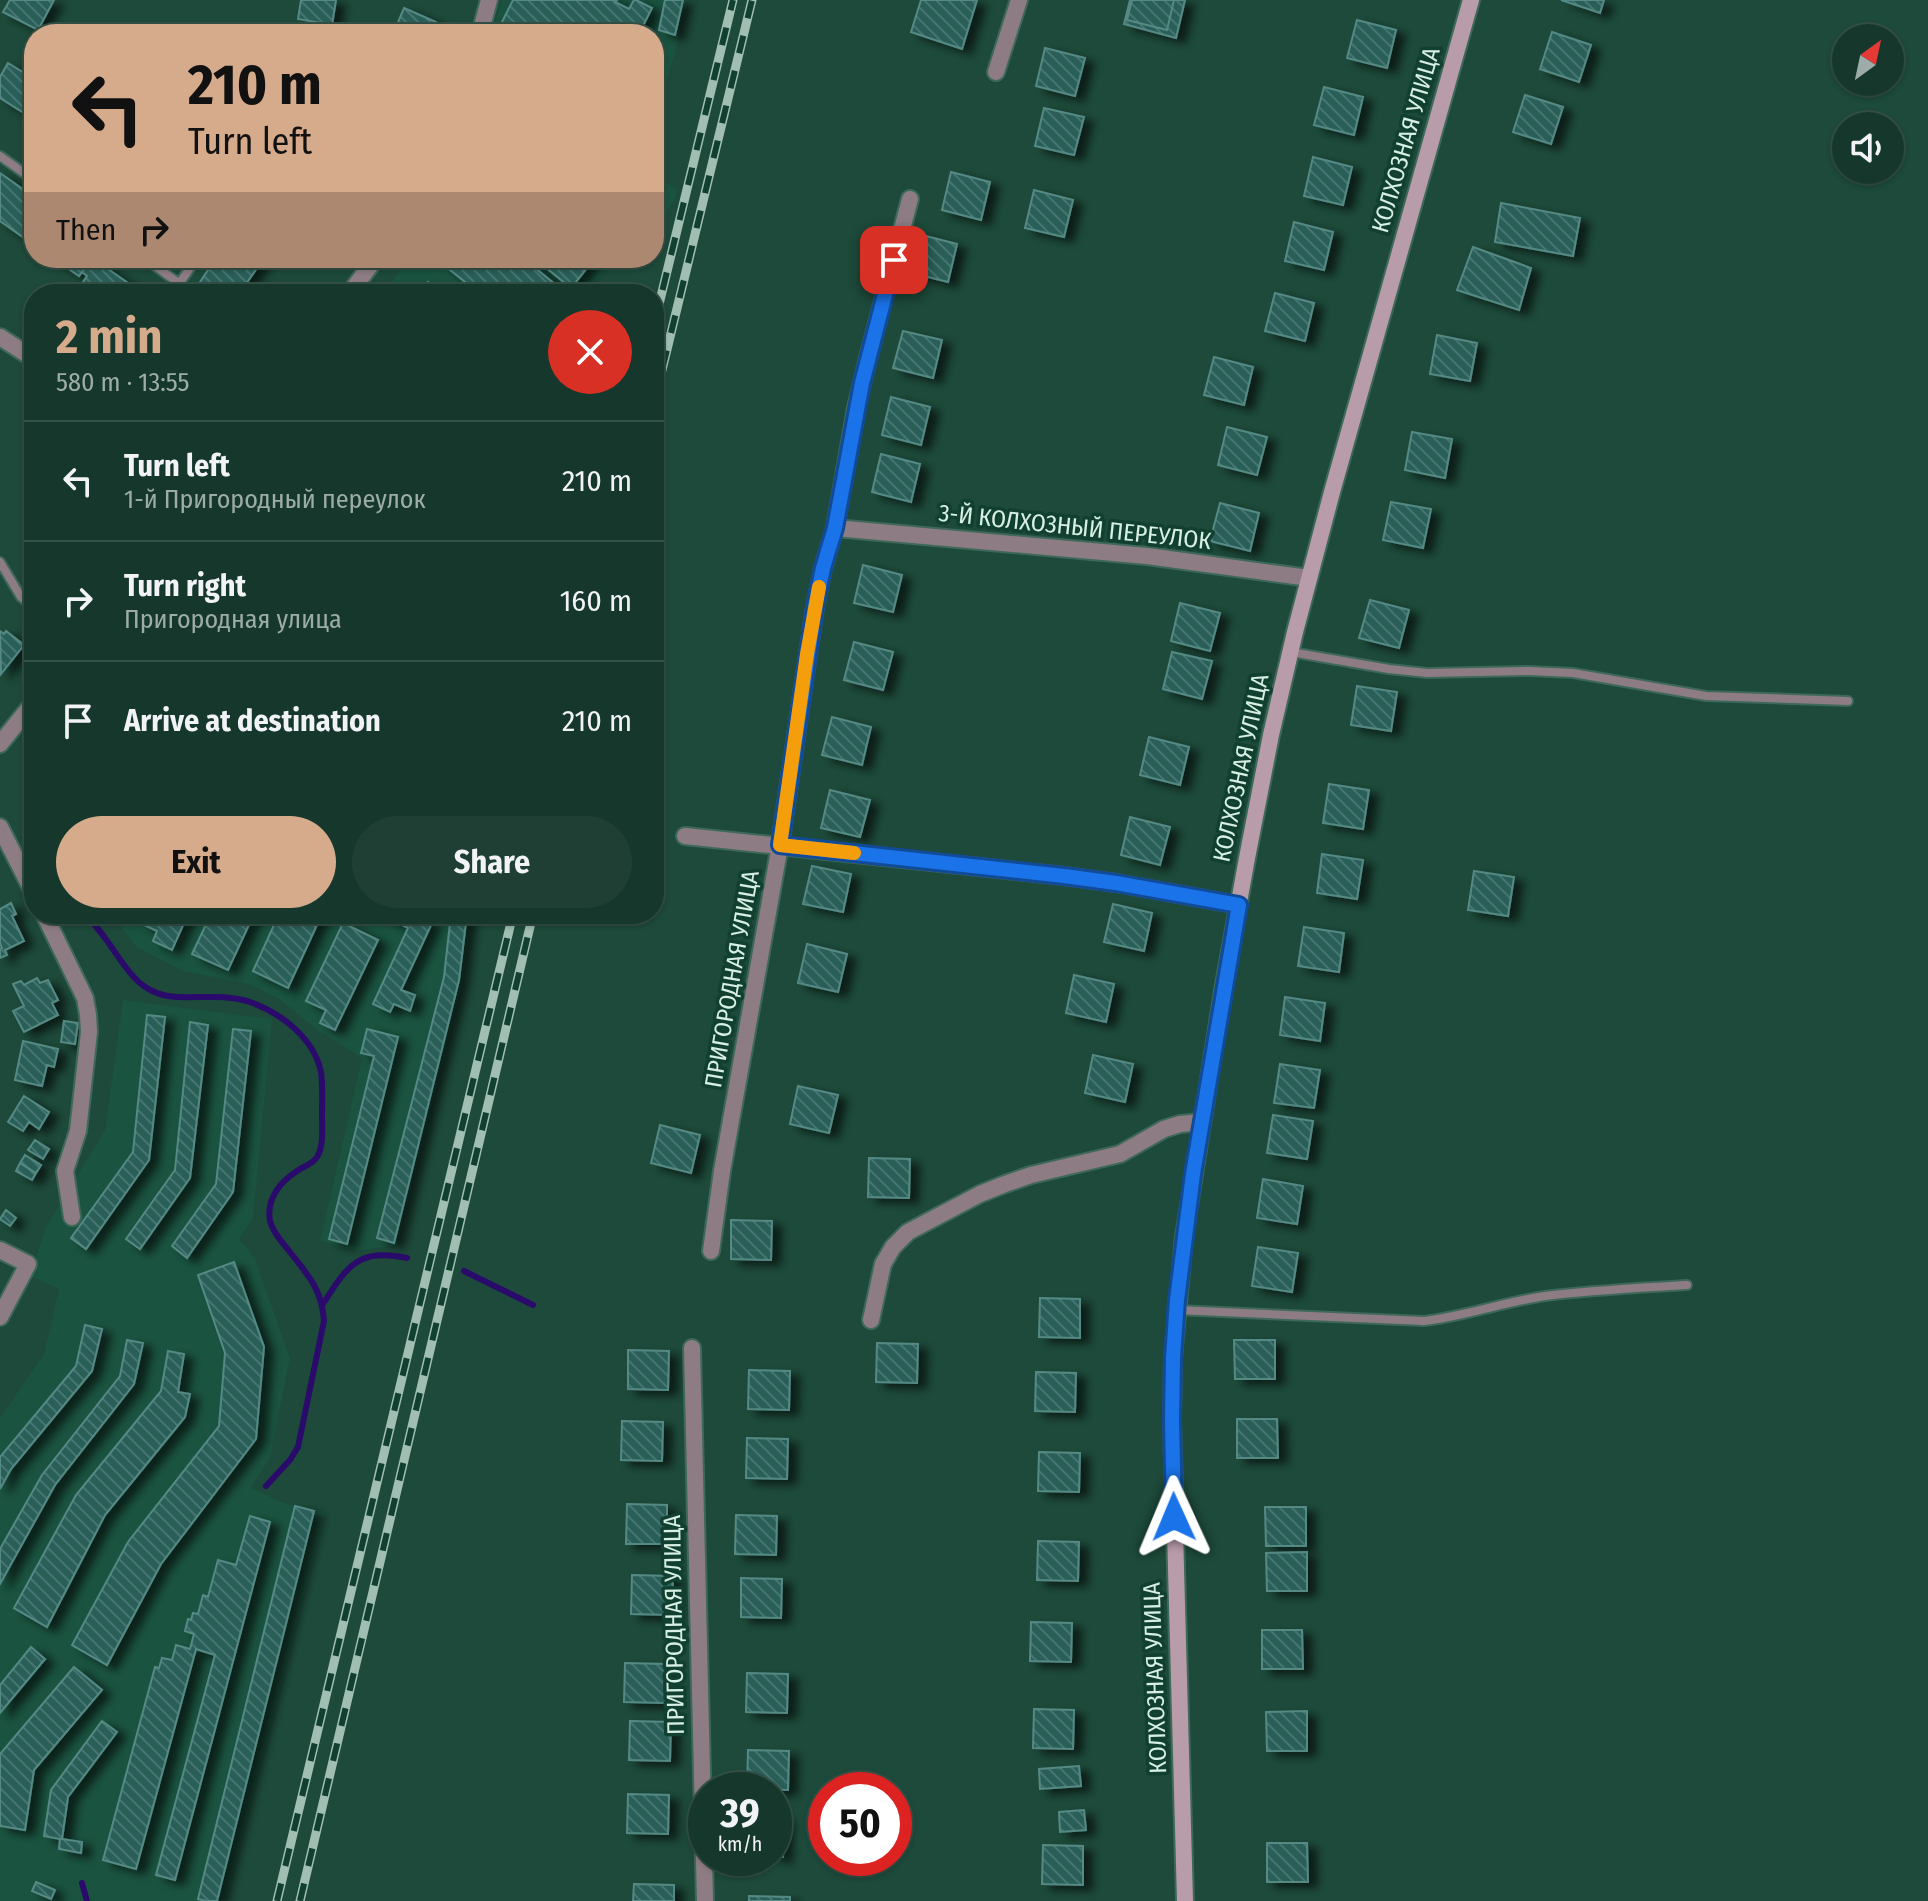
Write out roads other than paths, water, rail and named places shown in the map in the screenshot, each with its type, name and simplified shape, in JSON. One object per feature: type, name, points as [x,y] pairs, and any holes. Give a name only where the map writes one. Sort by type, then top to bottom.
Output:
[{"type":"main road","name":"КОЛХОЗНАЯ УЛИЦА","points":[[1185,1901],[1172,1420],[1176,1310],[1184,1237],[1259,793],[1290,652],[1471,0]]},
{"type":"street","points":[[483,24],[489,0]]},
{"type":"street","points":[[996,72],[1019,0]]},
{"type":"street","name":"ПРИГОРОДНАЯ УЛИЦА","points":[[711,1251],[722,1171],[780,845],[815,607],[835,528],[865,370],[910,199]]},
{"type":"street","points":[[0,337],[24,353]]},
{"type":"street","name":"3-Й КОЛХОЗНЫЙ ПЕРЕУЛОК","points":[[835,528],[1147,556],[1309,578]]},
{"type":"street","points":[[1,740],[24,714]]},
{"type":"street","points":[[0,827],[24,874]]},
{"type":"street","points":[[685,836],[1064,876],[1239,905]]},
{"type":"street","points":[[49,924],[85,998],[88,1015],[89,1032],[78,1131],[65,1171],[72,1217]]},
{"type":"street","points":[[871,1320],[883,1264],[893,1247],[908,1232],[1005,1184],[1120,1154],[1164,1129],[1202,1122]]},
{"type":"street","points":[[0,1250],[28,1264],[0,1317]]},
{"type":"street","name":"ПРИГОРОДНАЯ УЛИЦА","points":[[692,1348],[705,1901]]},
{"type":"lane","points":[[0,156],[24,173]]},
{"type":"lane","points":[[158,268],[180,284],[190,268]]},
{"type":"lane","points":[[0,562],[24,599]]},
{"type":"lane","points":[[1290,652],[1427,673],[1573,673],[1706,696],[1848,701]]},
{"type":"lane","points":[[1176,1310],[1424,1321],[1452,1318],[1545,1296],[1687,1285]]},
{"type":"waterway","points":[[94,924],[142,985],[163,995],[232,998],[262,1007],[284,1020],[304,1038],[321,1072],[322,1137],[319,1153],[280,1186],[272,1198],[269,1213],[274,1231],[316,1289],[324,1321],[298,1447],[266,1486]]},
{"type":"waterway","points":[[323,1304],[347,1270],[365,1258],[407,1258]]},
{"type":"waterway","points":[[464,1271],[533,1305]]},
{"type":"waterway","points":[[82,1883],[87,1901]]},
{"type":"railway","points":[[664,284],[733,0]]},
{"type":"railway","points":[[664,362],[752,0]]},
{"type":"railway","points":[[277,1901],[511,924]]},
{"type":"railway","points":[[300,1901],[531,924]]}]
